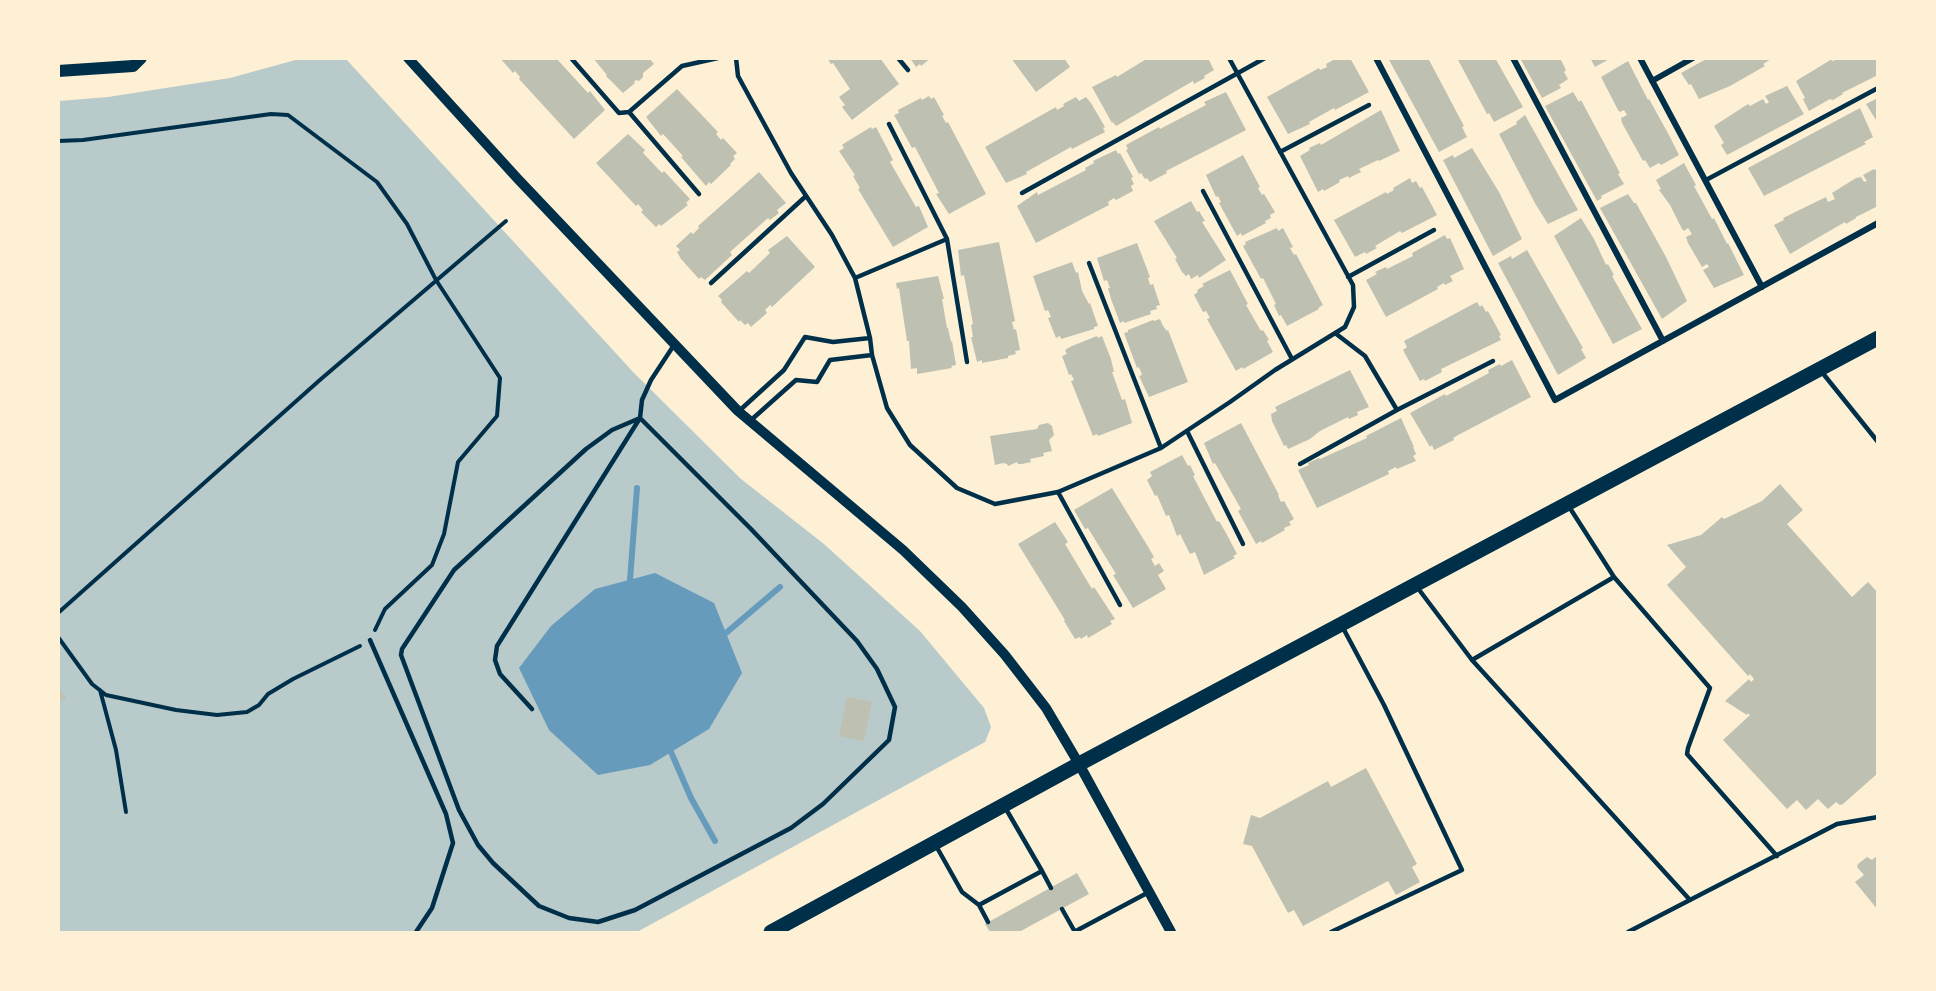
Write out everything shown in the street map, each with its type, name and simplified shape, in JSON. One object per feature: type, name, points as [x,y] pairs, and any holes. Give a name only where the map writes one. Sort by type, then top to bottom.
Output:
[{"type":"main road","points":[[58,71],[133,66],[141,58]]},
{"type":"main road","points":[[771,933],[1079,764],[1878,338]]},
{"type":"street","points":[[408,58],[517,178],[738,411],[903,550],[962,606],[1005,655],[1046,708],[1171,933]]},
{"type":"street","points":[[1376,58],[1555,400],[1878,223]]},
{"type":"street","points":[[1513,58],[1663,341]]},
{"type":"street","points":[[1640,58],[1762,287]]},
{"type":"street","points":[[1652,81],[1693,58]]},
{"type":"lane","points":[[571,58],[619,113],[629,112],[682,66],[718,58]]},
{"type":"lane","points":[[727,58],[736,59],[738,76],[791,173],[832,235],[855,278],[872,355],[888,408],[910,445],[957,488],[995,504],[1058,492],[1161,448],[1292,359],[1345,327],[1354,307],[1353,285],[1228,58]]},
{"type":"lane","points":[[898,58],[908,70]]},
{"type":"lane","points":[[1022,193],[1265,58]]},
{"type":"lane","points":[[1706,180],[1878,88]]},
{"type":"lane","points":[[1280,152],[1369,105]]},
{"type":"lane","points":[[629,112],[699,194]]},
{"type":"lane","points":[[889,124],[947,239],[967,362]]},
{"type":"lane","points":[[1203,191],[1292,359]]},
{"type":"lane","points":[[711,283],[806,196]]},
{"type":"lane","points":[[1348,277],[1434,230]]},
{"type":"lane","points":[[855,278],[947,239]]},
{"type":"lane","points":[[1089,263],[1161,448]]},
{"type":"lane","points":[[1335,333],[1365,356],[1397,410]]},
{"type":"lane","points":[[738,411],[784,370],[805,337],[833,342],[870,338]]},
{"type":"lane","points":[[532,709],[500,674],[495,660],[496,646],[640,418],[642,400],[651,380],[674,345]]},
{"type":"lane","points":[[750,421],[795,380],[817,382],[830,360],[872,355]]},
{"type":"lane","points":[[1300,464],[1397,410],[1493,361]]},
{"type":"lane","points":[[1820,369],[1878,442]]},
{"type":"lane","points":[[640,418],[751,528],[857,641],[877,669],[895,707],[889,740],[823,804],[791,828],[634,910],[598,922],[568,918],[539,906],[493,863],[478,845],[459,810],[401,655],[402,649],[454,570],[586,449],[612,430],[640,418]]},
{"type":"lane","points":[[1187,431],[1243,544]]},
{"type":"lane","points":[[1058,492],[1120,605]]},
{"type":"lane","points":[[1568,504],[1614,577],[1710,688],[1687,754],[1777,855]]},
{"type":"lane","points":[[1472,660],[1614,577]]},
{"type":"lane","points":[[1415,585],[1472,660],[1690,900]]},
{"type":"lane","points":[[1331,933],[1462,870],[1384,705],[1341,625]]},
{"type":"lane","points":[[370,640],[446,814],[453,843],[432,909],[416,933]]},
{"type":"lane","points":[[1004,805],[1050,888]]},
{"type":"lane","points":[[1628,933],[1837,824],[1878,817]]},
{"type":"lane","points":[[934,843],[962,892],[978,905],[987,922]]},
{"type":"lane","points":[[978,905],[1042,871]]},
{"type":"lane","points":[[1062,909],[1074,932],[1149,892]]},
{"type":"path","points":[[58,141],[83,140],[271,114],[288,115],[377,182],[407,224],[436,280],[500,378],[497,416],[458,462],[444,534],[432,565],[385,609],[370,640],[351,652],[292,679],[268,694],[259,705],[247,712],[217,715],[176,710],[106,695],[92,684],[58,637]]},
{"type":"path","points":[[58,613],[506,221]]},
{"type":"path","points":[[100,690],[116,750],[126,812]]},
{"type":"shaded area","points":[[299,59],[346,59],[634,373],[741,479],[824,544],[920,631],[984,708],[991,727],[985,742],[637,932],[59,932],[59,101],[108,97],[230,78]]},
{"type":"water","points":[[655,573],[714,603],[742,673],[709,729],[650,765],[598,775],[549,730],[519,668],[551,626],[595,589]]},
{"type":"building","points":[[500,58],[556,58],[588,93],[590,91],[605,110],[574,139],[519,79],[515,71],[513,73]]},
{"type":"building","points":[[593,58],[649,58],[654,64],[643,73],[639,81],[636,80],[623,93],[606,76]]},
{"type":"building","points":[[827,58],[880,58],[899,84],[852,120],[842,107],[845,105],[839,97],[850,89],[833,63],[831,64]]},
{"type":"building","points":[[910,58],[931,58],[916,67]]},
{"type":"building","points":[[1011,58],[1064,58],[1070,67],[1036,92]]},
{"type":"building","points":[[1148,58],[1208,58],[1214,70],[1204,76],[1205,78],[1194,84],[1193,81],[1116,126],[1112,123],[1092,87],[1116,75],[1117,77]]},
{"type":"building","points":[[1337,58],[1350,58],[1369,92],[1335,110],[1334,108],[1309,122],[1310,124],[1288,134],[1267,97],[1319,68],[1320,70],[1327,67],[1326,64]]},
{"type":"building","points":[[1388,58],[1428,58],[1464,126],[1462,127],[1467,137],[1439,152]]},
{"type":"building","points":[[1457,58],[1495,58],[1523,107],[1494,122],[1489,113],[1487,114]]},
{"type":"building","points":[[1520,58],[1560,58],[1568,79],[1559,85],[1561,88],[1542,98]]},
{"type":"building","points":[[1590,58],[1611,58],[1595,67]]},
{"type":"building","points":[[1708,58],[1773,58],[1763,64],[1765,66],[1730,86],[1699,99],[1691,84],[1689,85],[1681,73]]},
{"type":"building","points":[[1836,58],[1878,58],[1878,75],[1809,111],[1796,81],[1832,59],[1833,62]]},
{"type":"building","points":[[1628,61],[1679,155],[1650,168],[1645,160],[1643,161],[1622,123],[1621,118],[1627,115],[1624,110],[1620,112],[1618,110],[1601,77]]},
{"type":"building","points":[[1787,86],[1804,114],[1727,155],[1721,145],[1724,143],[1714,126],[1748,104],[1750,106],[1763,99],[1766,104],[1769,102],[1765,96]]},
{"type":"building","points":[[677,89],[718,132],[716,134],[721,140],[723,138],[737,153],[733,156],[735,159],[731,165],[706,186],[681,157],[683,156],[663,134],[661,136],[646,117]]},
{"type":"building","points":[[1226,92],[1246,130],[1166,171],[1167,173],[1150,182],[1141,173],[1139,174],[1126,150],[1128,149],[1126,145],[1206,105],[1204,102]]},
{"type":"building","points":[[1573,92],[1579,102],[1581,100],[1624,184],[1601,196],[1602,198],[1597,201],[1545,106]]},
{"type":"building","points":[[929,96],[931,99],[934,97],[944,115],[942,116],[946,123],[948,122],[986,194],[949,214],[936,194],[939,193],[915,147],[912,148],[894,115],[899,113],[898,110]]},
{"type":"building","points":[[1076,97],[1079,101],[1086,97],[1091,103],[1105,127],[1103,128],[1105,132],[1072,149],[1071,147],[1026,172],[1027,174],[1006,183],[985,147],[1056,107],[1057,110]]},
{"type":"building","points":[[1878,98],[1878,123],[1866,104]]},
{"type":"building","points":[[1860,108],[1873,137],[1864,142],[1866,144],[1764,196],[1748,168]]},
{"type":"building","points":[[1381,110],[1400,151],[1359,169],[1361,172],[1339,180],[1340,182],[1318,192],[1300,156],[1310,150],[1309,148],[1320,143],[1321,145]]},
{"type":"building","points":[[1525,115],[1578,210],[1548,224],[1499,134],[1517,124],[1516,122]]},
{"type":"building","points":[[871,127],[872,129],[876,127],[893,160],[890,162],[916,207],[919,206],[928,227],[893,247],[858,189],[860,188],[853,176],[855,175],[839,151],[844,148],[842,145]]},
{"type":"building","points":[[628,134],[645,150],[643,153],[662,173],[664,171],[690,199],[686,203],[688,205],[661,226],[659,224],[656,227],[641,212],[643,210],[638,204],[636,206],[596,163]]},
{"type":"building","points":[[1472,148],[1499,192],[1522,239],[1493,256],[1443,160],[1453,155],[1454,158]]},
{"type":"building","points":[[1116,150],[1133,177],[1131,178],[1134,184],[1131,186],[1133,191],[1116,200],[1114,198],[1108,202],[1109,205],[1036,243],[1017,206],[1037,192],[1038,195],[1086,170],[1085,168],[1094,163],[1093,161]]},
{"type":"building","points":[[1243,155],[1260,187],[1258,188],[1275,212],[1265,221],[1266,223],[1242,236],[1241,233],[1237,236],[1206,175]]},
{"type":"building","points":[[1684,163],[1696,185],[1694,186],[1744,275],[1714,288],[1703,270],[1709,267],[1707,264],[1702,267],[1688,243],[1686,237],[1692,234],[1688,228],[1684,231],[1682,229],[1670,205],[1659,190],[1661,189],[1656,180]]},
{"type":"building","points":[[1878,169],[1878,206],[1790,254],[1774,225],[1784,220],[1783,218],[1826,197],[1828,202],[1835,199],[1832,193],[1856,178],[1861,177],[1864,182],[1867,181],[1863,175]]},
{"type":"building","points":[[759,172],[786,203],[777,210],[779,213],[770,220],[768,218],[730,252],[732,255],[705,280],[701,277],[699,279],[681,259],[677,252],[680,250],[676,246],[691,232],[693,234],[699,228],[698,226]]},
{"type":"building","points":[[1410,178],[1412,183],[1416,181],[1420,188],[1422,187],[1437,215],[1402,233],[1400,231],[1375,246],[1377,248],[1355,257],[1334,220],[1386,192],[1387,194]]},
{"type":"building","points":[[1628,194],[1636,203],[1666,257],[1687,301],[1662,319],[1600,208]]},
{"type":"building","points":[[1191,201],[1205,221],[1202,222],[1226,260],[1199,278],[1198,275],[1191,279],[1189,274],[1186,276],[1182,272],[1175,259],[1177,258],[1154,221]]},
{"type":"building","points":[[1581,218],[1642,329],[1613,344],[1554,236]]},
{"type":"building","points":[[1277,228],[1278,231],[1283,228],[1293,247],[1290,248],[1294,255],[1296,254],[1323,305],[1287,326],[1281,315],[1279,316],[1274,305],[1276,304],[1263,278],[1261,279],[1243,246],[1245,242]]},
{"type":"building","points":[[1445,235],[1447,239],[1450,238],[1464,269],[1450,276],[1453,281],[1445,285],[1444,283],[1437,287],[1438,289],[1386,317],[1366,280],[1377,274],[1375,272],[1386,267],[1387,269],[1413,256],[1412,253]]},
{"type":"building","points":[[787,236],[815,267],[772,307],[770,305],[765,310],[767,313],[751,327],[748,323],[745,325],[740,320],[739,322],[718,296],[747,271],[749,273],[770,253],[768,250]]},
{"type":"building","points":[[999,242],[1015,321],[1012,322],[1014,330],[1016,329],[1020,350],[1015,351],[1016,354],[1008,358],[982,363],[982,360],[977,362],[971,337],[973,337],[971,325],[973,324],[964,275],[961,276],[958,250]]},
{"type":"building","points":[[1137,243],[1150,277],[1148,278],[1150,285],[1153,284],[1160,305],[1156,306],[1157,309],[1150,311],[1151,314],[1120,323],[1111,299],[1108,288],[1110,288],[1107,280],[1104,281],[1097,258]]},
{"type":"building","points":[[1527,250],[1583,348],[1581,349],[1586,358],[1558,375],[1498,263],[1511,256],[1512,259]]},
{"type":"building","points":[[1072,262],[1098,326],[1061,339],[1060,336],[1056,338],[1048,318],[1051,317],[1048,310],[1045,311],[1033,276]]},
{"type":"building","points":[[1230,270],[1248,304],[1246,305],[1269,340],[1267,341],[1273,352],[1236,371],[1207,319],[1210,318],[1206,311],[1203,312],[1194,295],[1204,286],[1202,284]]},
{"type":"building","points":[[938,276],[956,365],[951,366],[952,368],[917,374],[917,368],[911,369],[909,341],[907,341],[899,288],[897,289],[896,283]]},
{"type":"building","points":[[1477,302],[1486,312],[1488,311],[1501,335],[1499,336],[1501,340],[1441,369],[1442,372],[1425,381],[1424,379],[1420,381],[1403,350],[1407,347],[1404,341]]},
{"type":"building","points":[[1160,319],[1168,330],[1188,382],[1149,397],[1124,333]]},
{"type":"building","points":[[1097,336],[1098,338],[1102,336],[1111,359],[1114,372],[1112,372],[1122,400],[1125,399],[1132,423],[1093,436],[1071,381],[1074,380],[1071,374],[1069,375],[1062,356],[1067,354],[1065,350],[1072,346]]},
{"type":"building","points":[[1512,360],[1531,397],[1434,450],[1432,445],[1430,447],[1410,413],[1489,373],[1488,370]]},
{"type":"building","points":[[1350,370],[1369,407],[1357,412],[1358,415],[1349,419],[1348,417],[1320,431],[1310,439],[1288,449],[1286,445],[1284,446],[1272,421],[1271,414],[1277,411],[1275,407]]},
{"type":"building","points":[[1401,418],[1414,447],[1416,454],[1413,456],[1416,461],[1397,469],[1396,467],[1388,471],[1389,474],[1317,508],[1298,470],[1309,465],[1308,463],[1367,438],[1366,436]]},
{"type":"building","points":[[1048,423],[1052,426],[1054,435],[1049,440],[1052,451],[1043,453],[1044,456],[1030,459],[1031,462],[1018,464],[1017,462],[1008,466],[1003,463],[995,465],[990,436],[1037,429],[1039,425]]},
{"type":"building","points":[[1241,423],[1281,502],[1284,501],[1294,519],[1289,522],[1291,525],[1284,528],[1285,530],[1256,544],[1238,511],[1241,509],[1215,463],[1213,464],[1204,443]]},
{"type":"building","points":[[1182,455],[1188,466],[1190,465],[1195,475],[1193,476],[1217,522],[1219,521],[1237,554],[1233,556],[1235,558],[1204,575],[1195,552],[1190,554],[1180,534],[1177,536],[1169,515],[1166,516],[1157,495],[1155,496],[1147,480],[1152,476],[1150,472]]},
{"type":"building","points":[[1780,484],[1803,510],[1787,524],[1852,597],[1868,582],[1878,593],[1878,773],[1843,804],[1836,802],[1828,809],[1818,799],[1806,810],[1797,800],[1787,809],[1723,740],[1750,715],[1725,701],[1749,679],[1751,682],[1754,679],[1750,674],[1748,676],[1667,585],[1686,567],[1667,545],[1701,535],[1722,517],[1724,519],[1762,501]]},
{"type":"building","points":[[1112,488],[1154,557],[1151,559],[1155,566],[1159,563],[1164,571],[1158,575],[1166,589],[1133,608],[1113,575],[1116,574],[1088,528],[1085,529],[1074,510]]},
{"type":"building","points":[[1055,522],[1068,542],[1065,544],[1092,589],[1094,587],[1115,619],[1110,621],[1112,624],[1088,638],[1087,635],[1081,639],[1080,637],[1075,639],[1018,544]]},
{"type":"building","points":[[58,687],[66,698],[58,703]]},
{"type":"building","points":[[847,697],[872,702],[864,741],[839,736]]},
{"type":"building","points":[[1366,768],[1417,864],[1412,867],[1420,882],[1396,895],[1388,881],[1303,926],[1294,910],[1288,913],[1252,846],[1243,844],[1251,815],[1260,818],[1328,781],[1331,787]]},
{"type":"building","points":[[1878,855],[1878,910],[1855,882],[1864,875],[1857,867],[1858,864],[1867,857],[1872,860]]},
{"type":"building","points":[[1077,873],[1089,894],[1019,932],[990,932],[985,924]]},
{"type":"waterway","points":[[630,580],[637,488]]},
{"type":"waterway","points":[[726,633],[780,587]]},
{"type":"waterway","points":[[671,752],[691,798],[715,841]]}]
